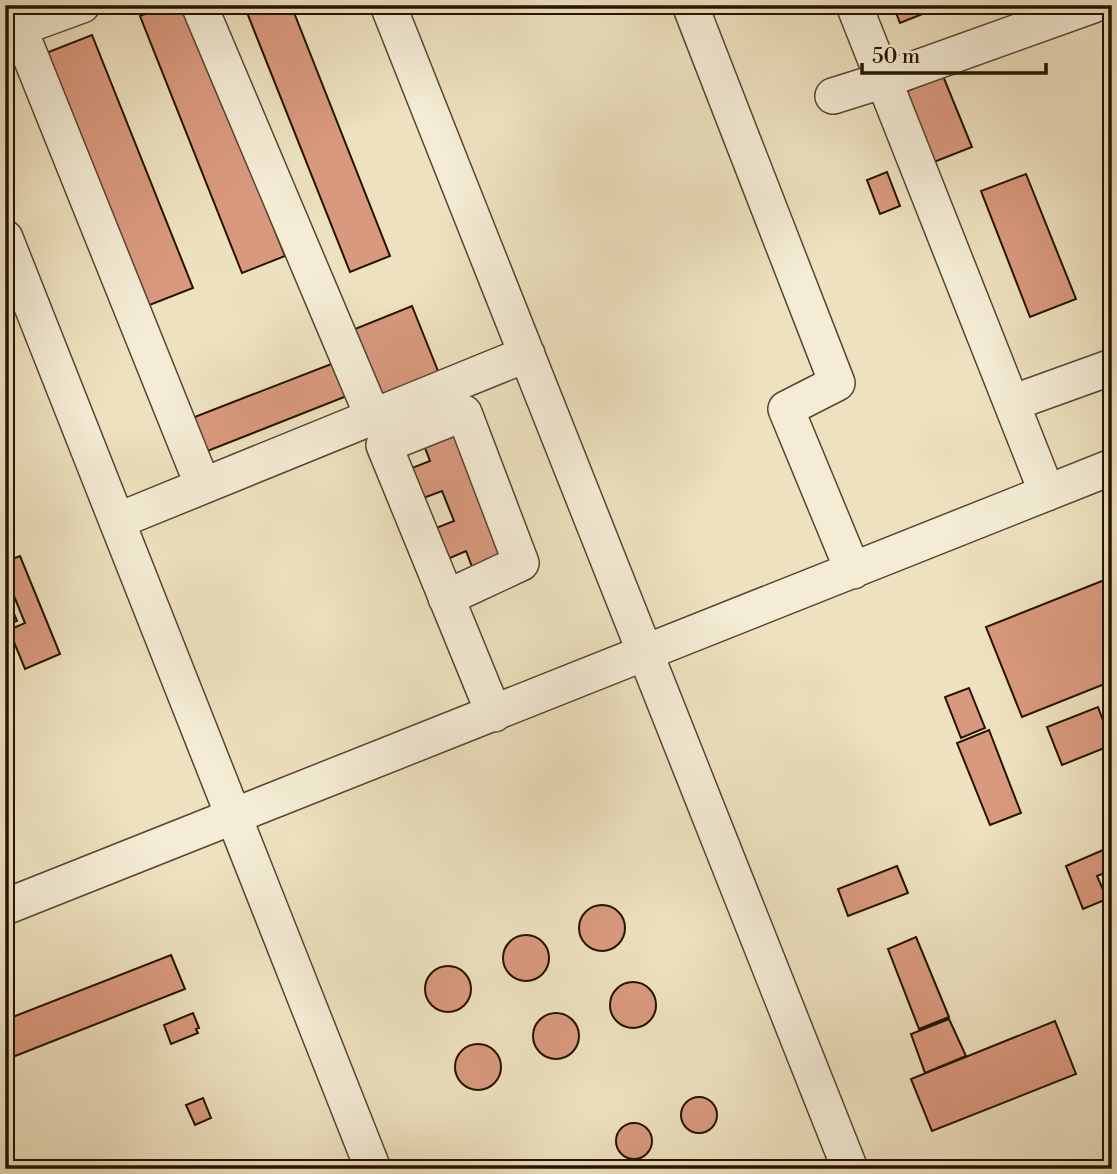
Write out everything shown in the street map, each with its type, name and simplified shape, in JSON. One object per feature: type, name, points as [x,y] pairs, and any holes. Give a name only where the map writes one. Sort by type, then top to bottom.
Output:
[{"type":"lane","points":[[82,5],[19,28],[202,486]]},
{"type":"lane","points":[[199,5],[373,417]]},
{"type":"lane","points":[[388,5],[850,1169]]},
{"type":"lane","points":[[690,5],[837,383],[786,409],[853,571]]},
{"type":"lane","points":[[854,5],[1048,493]]},
{"type":"lane","points":[[833,96],[1093,5]]},
{"type":"lane","points":[[5,237],[373,1169]]},
{"type":"lane","points":[[117,521],[527,354]]},
{"type":"lane","points":[[1012,403],[1112,367]]},
{"type":"lane","points":[[446,598],[522,563],[464,413],[384,445],[446,598],[494,714]]},
{"type":"lane","points":[[5,907],[1112,467]]},
{"type":"building","points":[[168,5],[185,5],[285,256],[242,273],[140,16]]},
{"type":"building","points":[[244,5],[291,5],[390,256],[350,272]]},
{"type":"building","points":[[893,5],[945,5],[900,23]]},
{"type":"building","points":[[92,35],[193,288],[147,306],[46,53]]},
{"type":"building","points":[[943,76],[972,147],[934,162],[905,92]]},
{"type":"building","points":[[887,172],[900,206],[880,214],[867,180]]},
{"type":"building","points":[[1026,174],[1076,299],[1030,317],[981,191]]},
{"type":"building","points":[[412,306],[440,376],[378,401],[350,331]]},
{"type":"building","points":[[339,361],[352,394],[205,452],[192,418]]},
{"type":"building","points":[[460,425],[512,556],[474,572],[466,551],[443,561],[431,530],[454,521],[442,491],[418,500],[407,470],[430,461],[422,440]]},
{"type":"building","points":[[20,556],[60,654],[25,669],[9,630],[25,623],[5,574],[5,562]]},
{"type":"building","points":[[1112,577],[1112,681],[1022,717],[986,627]]},
{"type":"building","points":[[5,592],[17,621],[5,625]]},
{"type":"building","points":[[969,688],[985,728],[961,738],[945,697]]},
{"type":"building","points":[[1098,707],[1112,745],[1062,765],[1047,727]]},
{"type":"building","points":[[989,730],[1021,813],[990,825],[957,743]]},
{"type":"building","points":[[1110,847],[1112,870],[1097,876],[1107,899],[1083,909],[1066,866]]},
{"type":"building","points":[[897,866],[908,893],[848,916],[838,889]]},
{"type":"building","points":[[602,905],[618,912],[625,928],[618,944],[602,951],[586,944],[579,928],[586,912]]},
{"type":"building","points":[[526,935],[542,942],[549,958],[542,974],[526,981],[510,974],[503,958],[510,942]]},
{"type":"building","points":[[916,937],[949,1017],[919,1029],[888,949]]},
{"type":"building","points":[[171,955],[185,989],[5,1060],[5,1020]]},
{"type":"building","points":[[448,966],[464,973],[471,989],[464,1005],[448,1012],[432,1005],[425,989],[432,973]]},
{"type":"building","points":[[633,982],[649,989],[656,1005],[649,1021],[633,1028],[617,1021],[610,1005],[617,989]]},
{"type":"building","points":[[193,1013],[199,1028],[196,1029],[198,1033],[171,1044],[164,1025]]},
{"type":"building","points":[[556,1013],[572,1020],[579,1036],[572,1052],[556,1059],[540,1052],[533,1036],[540,1020]]},
{"type":"building","points":[[949,1019],[966,1056],[925,1073],[911,1034]]},
{"type":"building","points":[[1055,1021],[1076,1074],[932,1131],[911,1079]]},
{"type":"building","points":[[478,1044],[494,1051],[501,1067],[494,1083],[478,1090],[462,1083],[455,1067],[462,1051]]},
{"type":"building","points":[[699,1097],[712,1102],[717,1115],[712,1128],[699,1133],[686,1128],[681,1115],[686,1102]]},
{"type":"building","points":[[203,1098],[211,1118],[195,1125],[186,1105]]},
{"type":"building","points":[[634,1123],[647,1128],[652,1141],[647,1154],[634,1159],[621,1154],[616,1141],[621,1128]]},
{"type":"building","points":[[726,1162],[739,1169],[711,1169],[719,1163]]}]
